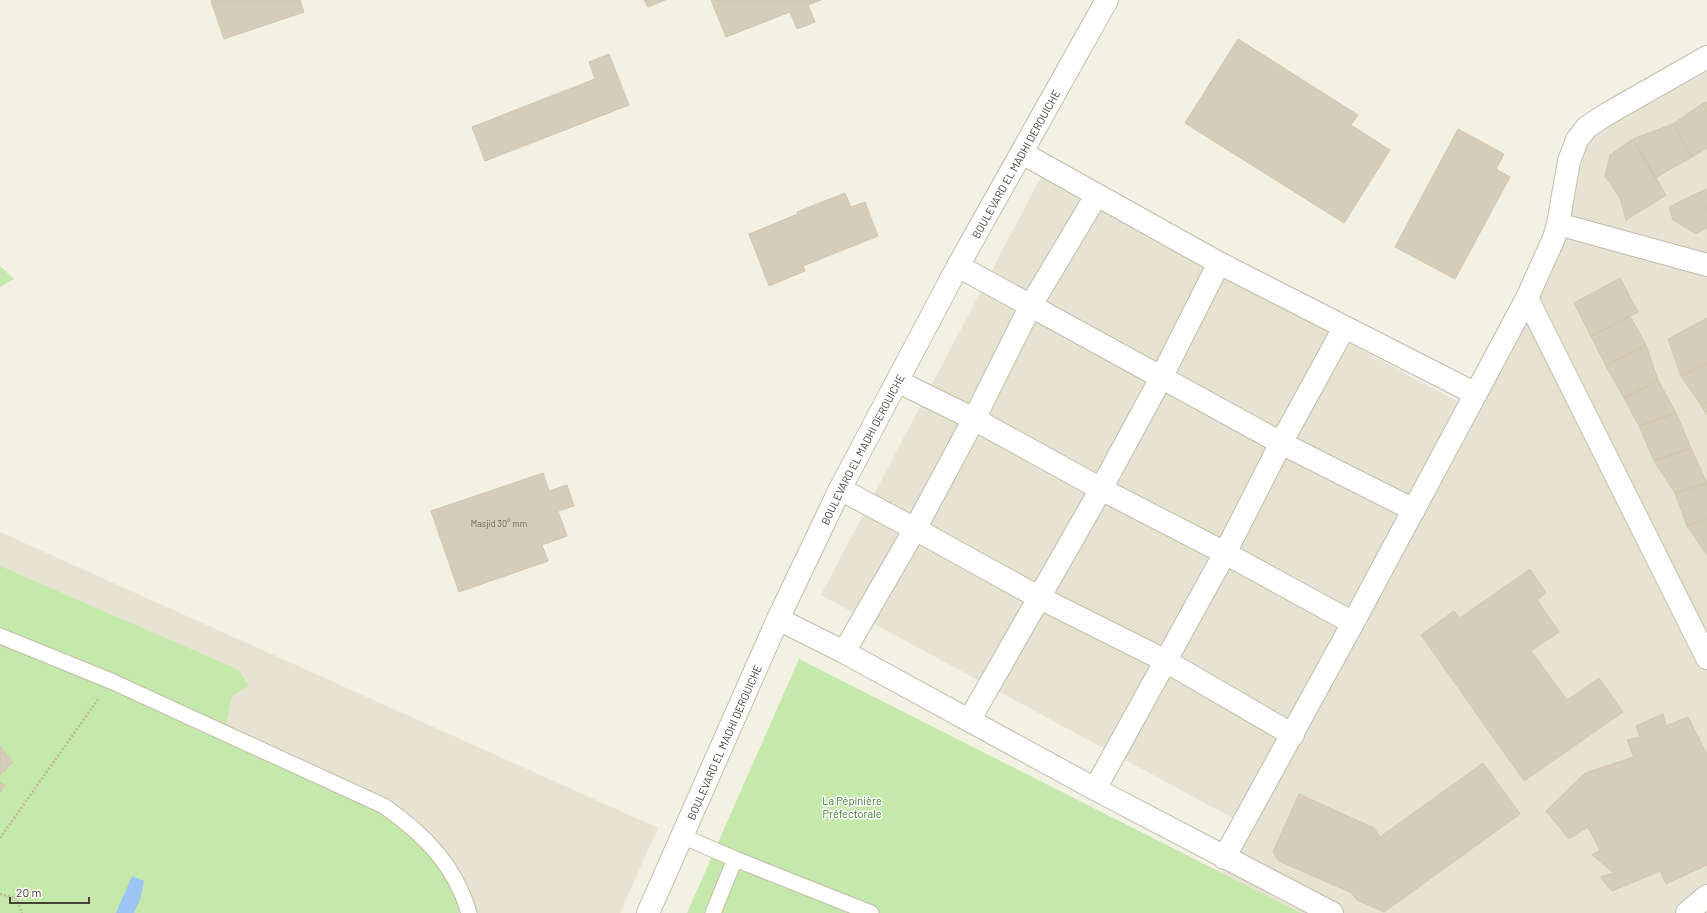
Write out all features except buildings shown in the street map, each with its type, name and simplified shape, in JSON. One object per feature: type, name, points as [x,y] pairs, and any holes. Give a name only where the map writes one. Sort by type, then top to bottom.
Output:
[{"type":"street","name":"BOULEVARD EL MADHI DEROUICHE","points":[[648,913],[778,619],[840,489],[958,266],[1107,0]]},
{"type":"street","points":[[1224,858],[1293,735],[1527,298],[1554,238],[1558,224],[1569,161],[1578,140],[1587,127],[1606,114],[1707,57]]},
{"type":"street","points":[[1022,153],[1096,196],[1218,263],[1476,394]]},
{"type":"street","points":[[844,652],[915,529],[974,419],[1032,305],[1096,196]]},
{"type":"street","points":[[1558,224],[1707,265]]},
{"type":"street","points":[[970,719],[1101,489],[1161,378],[1218,263]]},
{"type":"street","points":[[958,266],[1032,305],[1161,378],[1281,442],[1414,510]]},
{"type":"street","points":[[1527,298],[1707,658]]},
{"type":"street","points":[[1095,789],[1164,660],[1225,553],[1281,442],[1344,328]]},
{"type":"street","points":[[897,381],[974,419],[1101,489],[1225,553],[1353,623]]},
{"type":"street","points":[[840,489],[1040,598],[1164,660],[1293,735]]},
{"type":"street","points":[[778,619],[844,652],[970,719],[1095,789],[1224,858],[1332,913]]},
{"type":"street","points":[[1687,913],[1707,896]]},
{"type":"lane","points":[[0,636],[111,681],[384,806],[411,825],[436,852],[458,885],[469,913]]},
{"type":"lane","points":[[682,836],[855,910],[871,913]]},
{"type":"lane","points":[[712,913],[735,859]]},
{"type":"path","points":[[0,838],[111,681]]},
{"type":"path","points":[[0,894],[16,898],[22,913]]},
{"type":"shaded area","points":[[1707,66],[1707,913],[1301,913],[1222,873],[1569,226],[1587,135]]},
{"type":"shaded area","points":[[1041,177],[1462,404],[1238,821],[821,595]]},
{"type":"shaded area","points":[[0,532],[658,828],[620,913],[0,913]]},
{"type":"green space","points":[[0,266],[14,279],[0,287]]},
{"type":"green space","points":[[0,566],[239,670],[249,686],[232,696],[225,729],[394,812],[452,881],[459,913],[0,913]]},
{"type":"green space","name":"La Pépinière Préfectorale","points":[[799,659],[1301,913],[687,913]]},
{"type":"water","points":[[132,876],[144,881],[140,900],[134,913],[116,913]]}]
